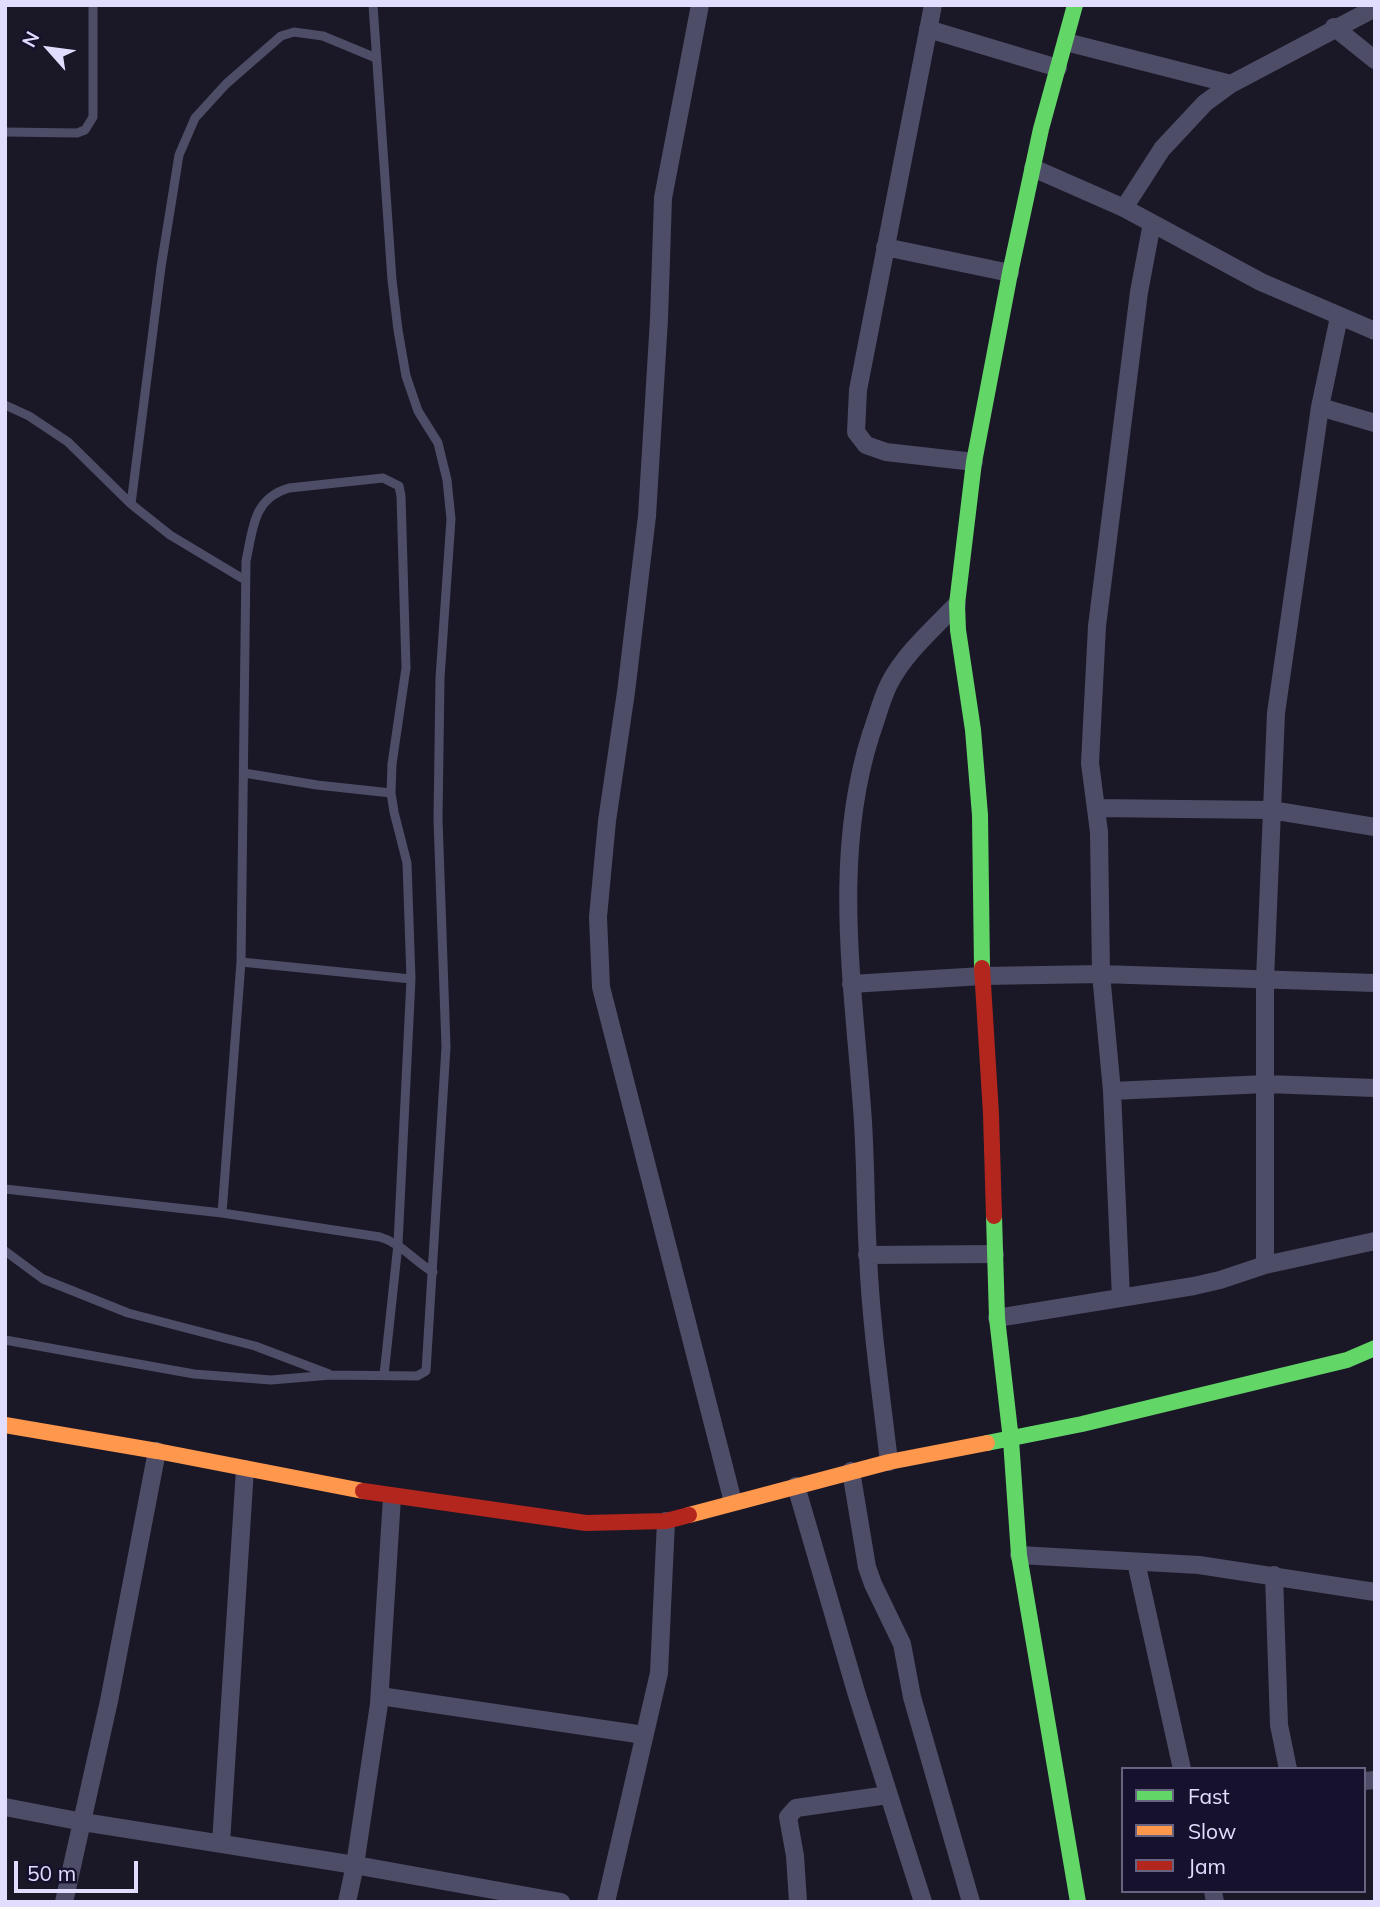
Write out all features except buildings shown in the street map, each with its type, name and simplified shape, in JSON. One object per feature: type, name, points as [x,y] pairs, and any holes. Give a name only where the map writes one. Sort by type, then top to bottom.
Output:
[{"type":"street","points":[[700,5],[663,198],[659,319],[646,516],[628,679],[607,821],[598,939],[601,987],[733,1502]]},
{"type":"street","points":[[933,5],[858,390],[856,432],[866,445],[886,452],[974,462]]},
{"type":"street","points":[[1075,5],[1033,168],[1010,273],[974,462],[957,604],[958,630],[973,730],[980,815],[982,976],[998,1318],[1011,1440],[1019,1555],[1078,1902]]},
{"type":"street","points":[[1124,208],[1162,149],[1197,111],[1231,84],[1334,27],[1375,8]]},
{"type":"street","points":[[1334,27],[1375,60]]},
{"type":"street","points":[[928,29],[1058,68]]},
{"type":"street","points":[[1066,43],[1231,84]]},
{"type":"street","points":[[1033,168],[1124,208],[1261,282],[1375,331]]},
{"type":"street","points":[[1121,1298],[1112,1091],[1101,974],[1100,856],[1090,762],[1097,626],[1139,292],[1152,223]]},
{"type":"street","points":[[886,247],[1010,273]]},
{"type":"street","points":[[1265,1265],[1265,980],[1276,713],[1320,407],[1339,317]]},
{"type":"street","points":[[1320,407],[1375,423]]},
{"type":"street","points":[[889,1462],[872,1324],[867,1255],[862,1108],[848,928],[850,834],[861,768],[889,685],[909,653],[957,604]]},
{"type":"street","points":[[1096,808],[1271,810],[1375,827]]},
{"type":"street","points":[[851,984],[982,976],[1101,974],[1375,983]]},
{"type":"street","points":[[1112,1091],[1266,1084],[1375,1088]]},
{"type":"street","points":[[998,1318],[1207,1283],[1265,1265],[1375,1241]]},
{"type":"street","points":[[867,1255],[995,1254]]},
{"type":"street","points":[[5,1425],[157,1451],[391,1497],[586,1523],[666,1521],[889,1462],[1011,1440],[1347,1360],[1375,1348]]},
{"type":"street","points":[[64,1902],[109,1701],[157,1451]]},
{"type":"street","points":[[221,1843],[245,1469]]},
{"type":"street","points":[[844,1473],[867,1567],[902,1644],[915,1708],[971,1902]]},
{"type":"street","points":[[805,1483],[821,1575],[923,1902]]},
{"type":"street","points":[[347,1902],[380,1696],[391,1497]]},
{"type":"street","points":[[606,1902],[659,1673],[666,1521]]},
{"type":"street","points":[[1019,1555],[1199,1565],[1375,1592]]},
{"type":"street","points":[[1136,1562],[1182,1767]]},
{"type":"street","points":[[1274,1575],[1279,1725],[1288,1767]]},
{"type":"street","points":[[380,1696],[644,1735]]},
{"type":"street","points":[[798,1902],[795,1856],[788,1817],[790,1813],[796,1808],[888,1795]]},
{"type":"street","points":[[5,1807],[561,1902]]},
{"type":"lane","points":[[5,132],[77,133],[85,130],[93,117],[94,102],[93,5]]},
{"type":"lane","points":[[5,1339],[194,1374],[271,1380],[331,1375],[417,1376],[426,1371],[446,1047],[438,819],[440,678],[451,519],[447,480],[438,443],[418,411],[406,376],[398,330],[392,280],[373,5]]},
{"type":"lane","points":[[131,504],[161,267],[177,167],[179,155],[195,118],[226,84],[281,36],[294,32],[323,36],[376,58]]},
{"type":"lane","points":[[5,405],[29,416],[68,442],[131,504],[189,549],[245,580]]},
{"type":"lane","points":[[222,1213],[241,962],[246,561],[261,504],[278,491],[383,478],[399,486],[406,668],[392,764],[391,793],[407,863],[411,979],[398,1244],[384,1375]]},
{"type":"lane","points":[[244,773],[391,793]]},
{"type":"lane","points":[[241,962],[411,979]]},
{"type":"lane","points":[[5,1189],[222,1213],[380,1237],[398,1244],[417,1263],[433,1272]]},
{"type":"lane","points":[[5,1251],[43,1279],[128,1313],[255,1346],[331,1375]]},
{"type":"traffic: fast","points":[[982,968],[980,815],[973,730],[958,630],[957,604],[974,462],[1010,273],[1041,129],[1075,5]]},
{"type":"traffic: fast","points":[[994,1216],[997,1318],[1011,1440],[1019,1555],[1078,1902]]},
{"type":"traffic: fast","points":[[987,1443],[1082,1424],[1347,1360],[1375,1348]]},
{"type":"traffic: slow","points":[[5,1425],[363,1491]]},
{"type":"traffic: slow","points":[[689,1515],[889,1462],[987,1443]]},
{"type":"traffic: jam","points":[[982,968],[994,1216]]},
{"type":"traffic: jam","points":[[363,1491],[586,1523],[666,1521],[689,1515]]}]
